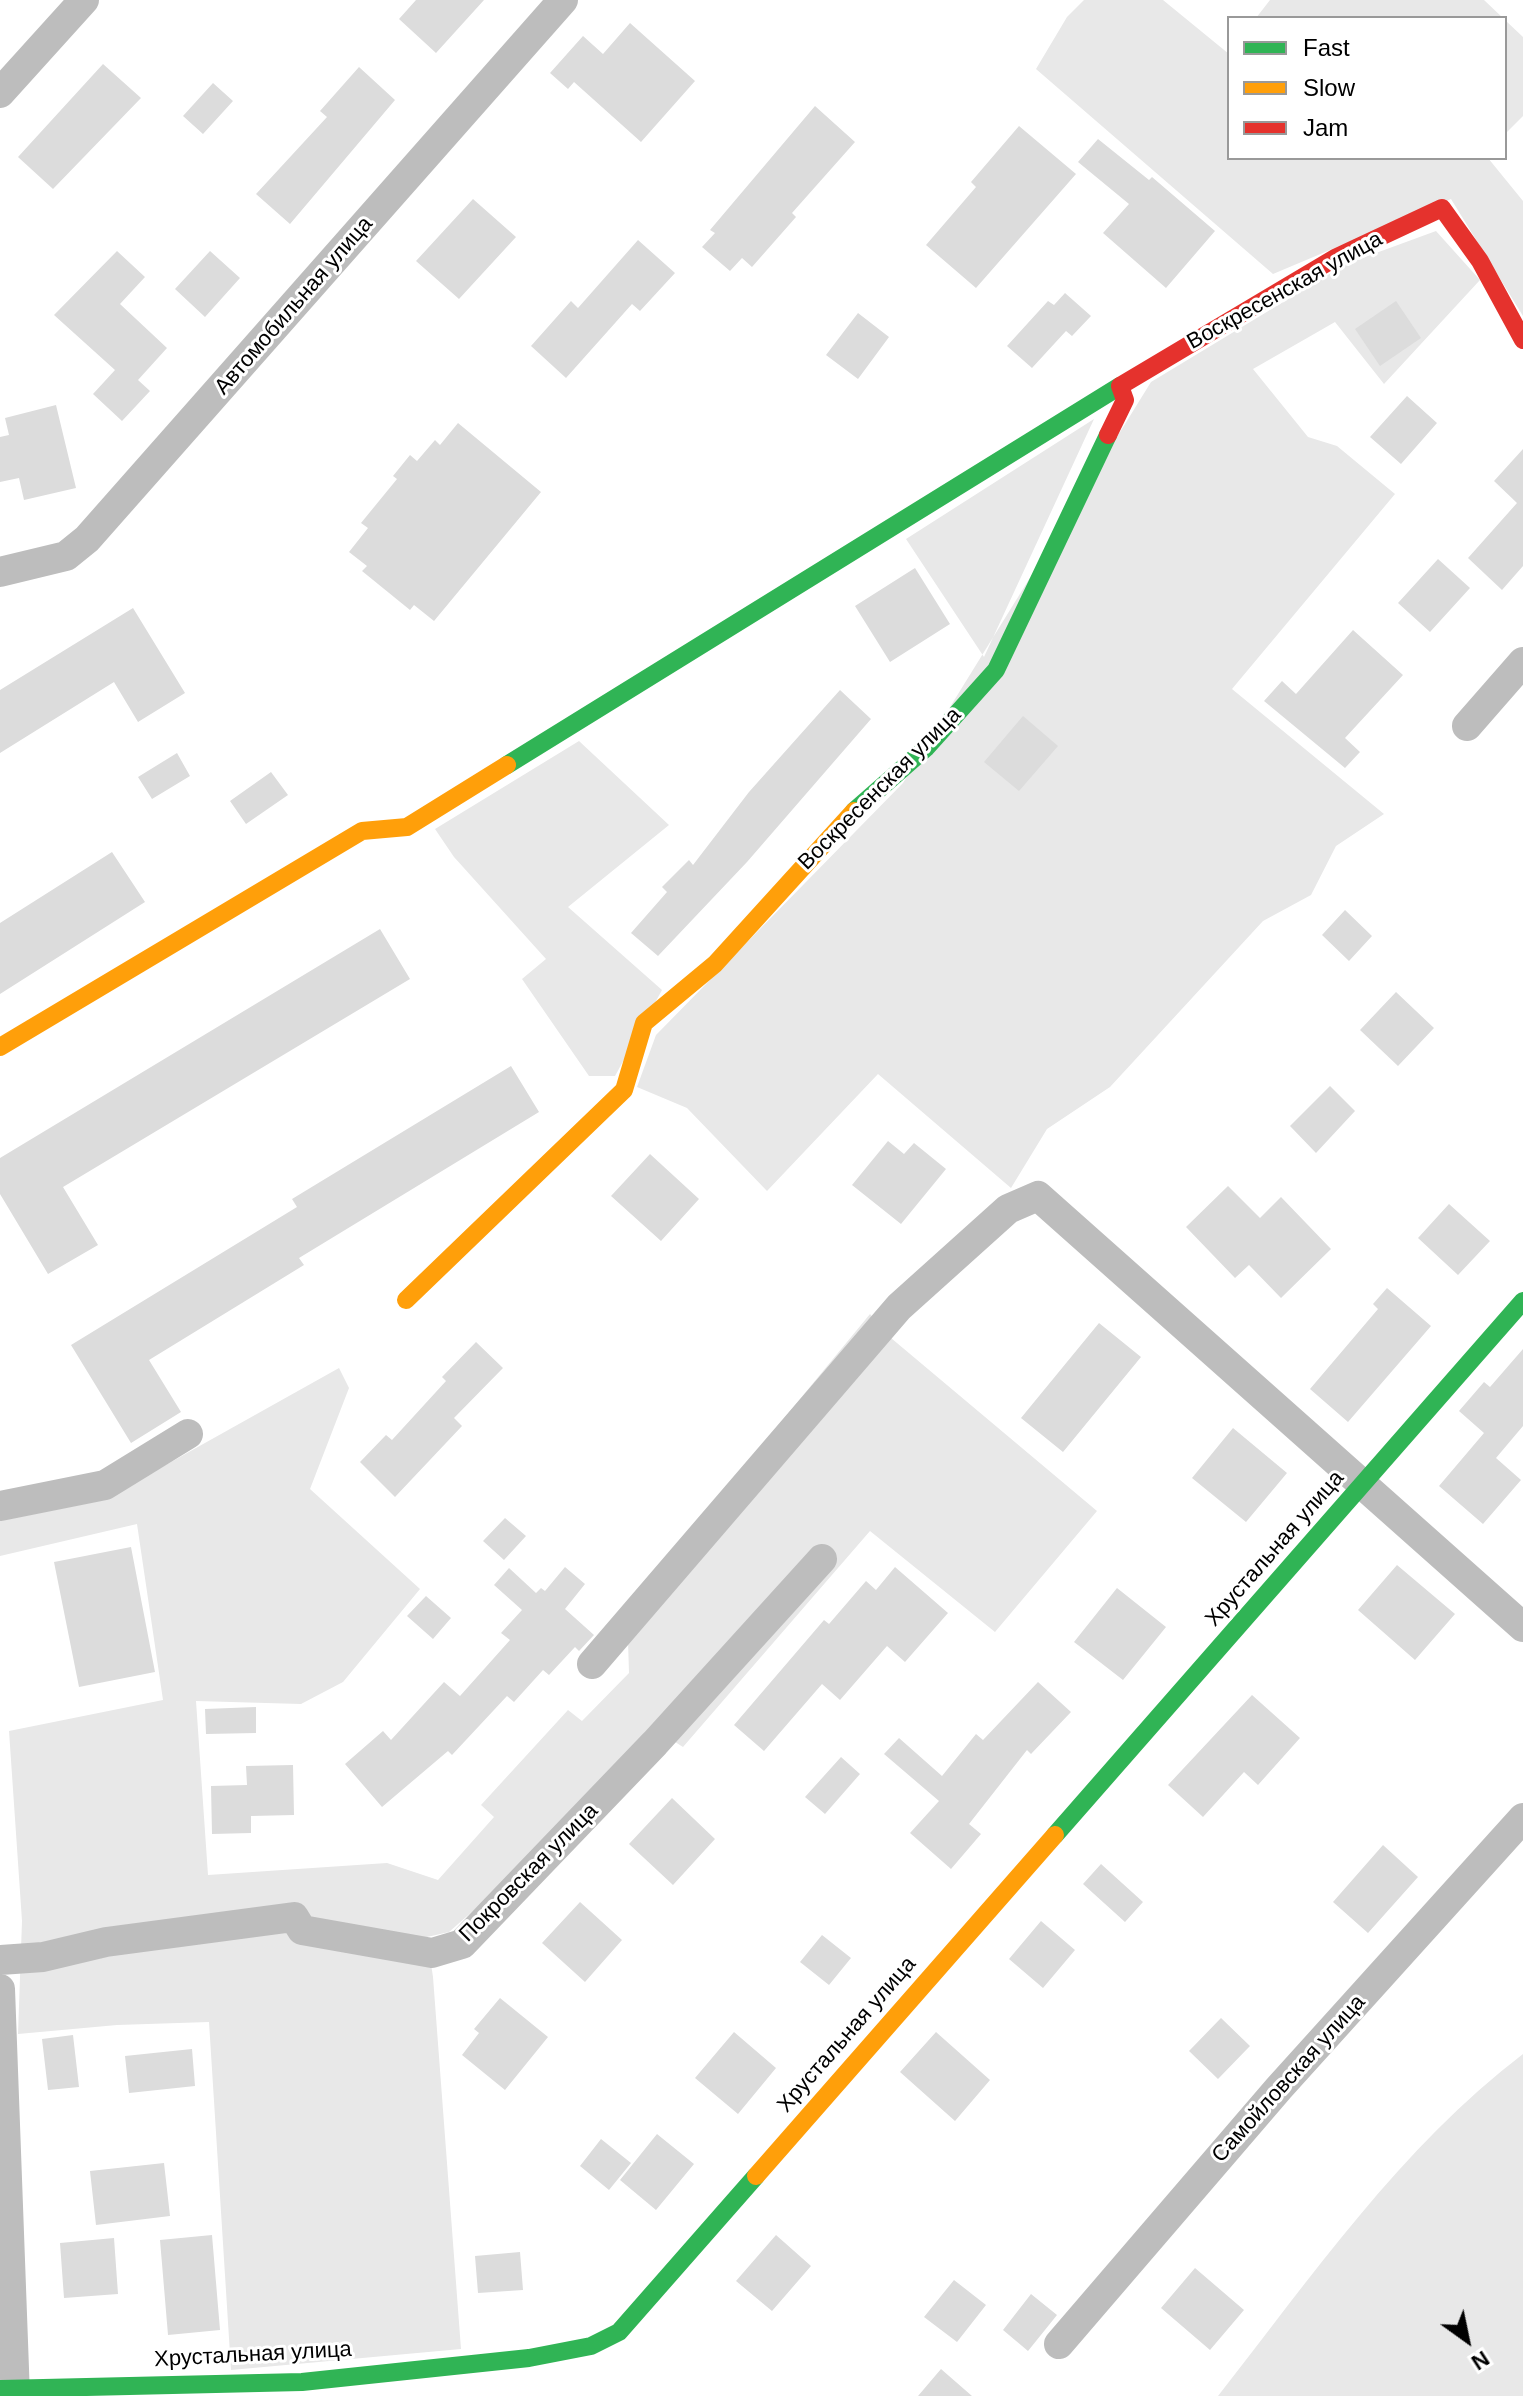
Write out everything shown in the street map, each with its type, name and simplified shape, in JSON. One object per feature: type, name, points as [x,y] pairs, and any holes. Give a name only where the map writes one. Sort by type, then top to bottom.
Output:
[{"type":"street","points":[[0,93],[84,0]]},
{"type":"street","name":"Автомобильная улица","points":[[0,572],[66,556],[87,539],[563,0]]},
{"type":"street","name":"Воскресенская улица","points":[[406,1300],[624,1090],[644,1023],[715,964],[841,822],[926,748],[996,670],[1125,400],[1120,386],[1335,258],[1442,208],[1480,261],[1523,340]]},
{"type":"street","points":[[0,1047],[362,831],[407,827],[1120,386]]},
{"type":"street","points":[[1467,726],[1523,662]]},
{"type":"street","points":[[592,1664],[899,1307],[1008,1209],[1038,1196],[1365,1483],[1523,1627]]},
{"type":"street","name":"Хрустальная улица","points":[[10,2391],[302,2382],[529,2358],[591,2346],[619,2332],[1523,1301]]},
{"type":"street","points":[[0,1506],[105,1485],[188,1434]]},
{"type":"street","name":"Покровская улица","points":[[0,1960],[43,1957],[106,1942],[294,1917],[302,1930],[432,1953],[462,1944],[655,1743],[822,1559]]},
{"type":"street","name":"Самойловская улица","points":[[1059,2344],[1279,2088],[1523,1818]]},
{"type":"street","points":[[0,1989],[10,2391]]},
{"type":"shaded area","points":[[1084,0],[1163,0],[1227,52],[1227,160],[1490,160],[1523,201],[1523,316],[1451,199],[1273,274],[1036,69],[1067,17]]},
{"type":"shaded area","points":[[1270,0],[1484,0],[1501,16],[1258,16]]},
{"type":"shaded area","points":[[1507,22],[1523,37],[1523,116],[1507,132]]},
{"type":"shaded area","points":[[1436,231],[1480,280],[1384,384],[1335,322],[1253,369],[1308,437],[1337,446],[1395,494],[1232,689],[1384,814],[1336,846],[1311,895],[1263,921],[1110,1087],[1047,1129],[1011,1188],[878,1074],[767,1191],[687,1108],[637,1087],[656,1035],[903,783],[1151,382],[1346,264]]},
{"type":"shaded area","points":[[1094,419],[984,657],[906,539]]},
{"type":"shaded area","points":[[579,741],[669,825],[568,907],[662,990],[615,1076],[589,1076],[522,979],[546,959],[454,857],[435,829]]},
{"type":"shaded area","points":[[870,1314],[891,1338],[1097,1511],[995,1632],[870,1531],[683,1747],[653,1728],[491,1895],[449,1932],[427,1937],[433,1977],[461,2349],[231,2370],[209,2022],[117,2025],[18,2034],[22,1921],[9,1731],[163,1700],[137,1524],[0,1556],[0,1521],[112,1495],[339,1368],[349,1388],[310,1489],[420,1589],[343,1682],[301,1704],[196,1701],[208,1875],[387,1863],[438,1880],[494,1817],[481,1805],[568,1710],[582,1721],[629,1673],[627,1609]]},
{"type":"shaded area","points":[[1523,2054],[1523,2396],[1218,2396],[1323,2260],[1398,2171],[1479,2090]]},
{"type":"building","points":[[416,0],[484,0],[436,53],[399,19]]},
{"type":"building","points":[[630,23],[695,81],[641,142],[574,82],[568,89],[550,73],[583,36],[603,54]]},
{"type":"building","points":[[103,64],[141,98],[53,189],[18,157]]},
{"type":"building","points":[[359,67],[395,100],[290,224],[256,194],[327,117],[320,111]]},
{"type":"building","points":[[213,83],[233,101],[203,134],[183,116]]},
{"type":"building","points":[[815,106],[855,142],[792,213],[796,217],[752,267],[742,258],[730,271],[702,247],[715,233],[710,230]]},
{"type":"building","points":[[1019,126],[1076,174],[976,288],[926,245],[976,187],[971,182]]},
{"type":"building","points":[[1098,139],[1149,180],[1152,177],[1215,231],[1166,288],[1103,233],[1129,204],[1078,162]]},
{"type":"building","points":[[473,199],[516,237],[459,299],[416,261]]},
{"type":"building","points":[[638,240],[675,273],[640,311],[632,304],[566,378],[531,346],[571,301],[578,308]]},
{"type":"building","points":[[117,251],[145,277],[120,304],[167,348],[138,380],[150,391],[122,421],[93,394],[115,370],[54,315]]},
{"type":"building","points":[[210,251],[240,278],[205,317],[175,289]]},
{"type":"building","points":[[1065,293],[1091,316],[1072,336],[1066,331],[1032,368],[1007,346],[1048,301],[1054,305]]},
{"type":"building","points":[[1396,301],[1421,338],[1380,366],[1355,329]]},
{"type":"building","points":[[858,313],[889,337],[858,379],[826,355]]},
{"type":"building","points":[[1407,396],[1437,423],[1401,464],[1370,437]]},
{"type":"building","points":[[56,405],[76,488],[24,500],[19,478],[0,482],[0,437],[9,435],[5,418]]},
{"type":"building","points":[[458,423],[541,492],[434,621],[414,605],[410,610],[362,571],[367,566],[349,552],[368,528],[361,523],[397,479],[393,476],[410,455],[417,461],[435,440],[440,445]]},
{"type":"building","points":[[1523,449],[1523,566],[1502,590],[1468,558],[1517,503],[1494,481]]},
{"type":"building","points":[[1438,559],[1470,588],[1430,632],[1398,603]]},
{"type":"building","points":[[915,568],[950,624],[890,662],[855,606]]},
{"type":"building","points":[[133,608],[185,693],[138,722],[114,682],[0,753],[0,690]]},
{"type":"building","points":[[1353,630],[1403,675],[1345,738],[1360,752],[1345,768],[1264,701],[1282,681],[1296,694]]},
{"type":"building","points":[[840,690],[871,719],[747,862],[658,956],[631,933],[667,892],[662,887],[689,860],[693,865],[749,792]]},
{"type":"building","points":[[1023,716],[1058,746],[1019,791],[984,762]]},
{"type":"building","points":[[177,753],[190,776],[152,799],[138,777]]},
{"type":"building","points":[[271,772],[288,795],[246,824],[230,801]]},
{"type":"building","points":[[112,852],[145,902],[0,994],[0,923]]},
{"type":"building","points":[[1345,910],[1372,936],[1349,961],[1322,935]]},
{"type":"building","points":[[380,929],[410,979],[63,1187],[98,1245],[48,1274],[0,1194],[0,1158]]},
{"type":"building","points":[[1396,992],[1434,1028],[1398,1066],[1360,1030]]},
{"type":"building","points":[[511,1066],[539,1112],[299,1258],[304,1265],[149,1360],[181,1412],[131,1443],[71,1345],[297,1207],[292,1199]]},
{"type":"building","points":[[1330,1086],[1355,1111],[1316,1153],[1290,1126]]},
{"type":"building","points":[[888,1141],[904,1154],[914,1143],[946,1169],[901,1224],[852,1185]]},
{"type":"building","points":[[650,1154],[699,1199],[661,1241],[611,1196]]},
{"type":"building","points":[[1228,1186],[1260,1218],[1281,1197],[1331,1249],[1281,1298],[1249,1265],[1235,1278],[1186,1227]]},
{"type":"building","points":[[1449,1204],[1490,1241],[1458,1275],[1418,1238]]},
{"type":"building","points":[[1387,1288],[1431,1326],[1348,1422],[1310,1389],[1378,1309],[1373,1304]]},
{"type":"building","points":[[1099,1323],[1141,1357],[1063,1452],[1021,1418]]},
{"type":"building","points":[[476,1342],[503,1368],[454,1418],[462,1426],[395,1497],[360,1462],[386,1435],[392,1440],[446,1381],[442,1377]]},
{"type":"building","points":[[1523,1349],[1523,1426],[1496,1458],[1521,1480],[1483,1524],[1439,1486],[1484,1433],[1459,1411],[1484,1382],[1490,1387]]},
{"type":"building","points":[[1233,1428],[1287,1473],[1246,1522],[1192,1478]]},
{"type":"building","points":[[505,1518],[526,1536],[504,1560],[483,1541]]},
{"type":"building","points":[[131,1547],[155,1672],[79,1687],[54,1562]]},
{"type":"building","points":[[1397,1565],[1455,1614],[1415,1660],[1358,1610]]},
{"type":"building","points":[[565,1567],[585,1584],[565,1609],[594,1635],[579,1651],[575,1647],[549,1675],[543,1670],[514,1702],[507,1696],[452,1755],[448,1751],[382,1807],[345,1764],[383,1731],[391,1740],[444,1682],[460,1696],[510,1640],[501,1633],[522,1610],[494,1585],[509,1568],[536,1593],[541,1588],[545,1591]]},
{"type":"building","points":[[895,1567],[948,1613],[905,1662],[887,1646],[840,1700],[822,1684],[764,1751],[734,1725],[824,1620],[829,1624],[866,1581],[876,1590]]},
{"type":"building","points":[[1117,1588],[1166,1627],[1123,1680],[1074,1642]]},
{"type":"building","points":[[426,1596],[451,1618],[433,1639],[407,1616]]},
{"type":"building","points":[[1038,1682],[1071,1712],[1031,1754],[1027,1750],[969,1824],[981,1834],[951,1869],[910,1833],[939,1801],[884,1754],[899,1738],[942,1776],[976,1734],[983,1740]]},
{"type":"building","points":[[1252,1695],[1300,1738],[1258,1785],[1244,1772],[1203,1817],[1168,1785]]},
{"type":"building","points":[[256,1707],[256,1733],[206,1734],[205,1709]]},
{"type":"building","points":[[841,1757],[860,1774],[825,1814],[805,1797]]},
{"type":"building","points":[[293,1765],[294,1815],[251,1816],[251,1833],[212,1834],[211,1786],[247,1785],[246,1766]]},
{"type":"building","points":[[672,1798],[715,1839],[673,1885],[629,1844]]},
{"type":"building","points":[[1383,1845],[1418,1877],[1368,1933],[1333,1902]]},
{"type":"building","points":[[1101,1864],[1143,1902],[1125,1922],[1083,1884]]},
{"type":"building","points":[[580,1902],[622,1940],[585,1982],[542,1943]]},
{"type":"building","points":[[1041,1921],[1075,1950],[1043,1988],[1009,1959]]},
{"type":"building","points":[[822,1935],[851,1958],[829,1985],[800,1962]]},
{"type":"building","points":[[500,1998],[548,2037],[505,2090],[462,2055],[479,2033],[474,2029]]},
{"type":"building","points":[[1221,2018],[1250,2046],[1218,2079],[1189,2051]]},
{"type":"building","points":[[734,2032],[776,2068],[738,2114],[695,2078]]},
{"type":"building","points":[[936,2032],[990,2080],[955,2121],[900,2072]]},
{"type":"building","points":[[73,2035],[79,2087],[48,2090],[42,2039]]},
{"type":"building","points":[[192,2049],[195,2086],[129,2093],[125,2056]]},
{"type":"building","points":[[657,2134],[694,2164],[656,2210],[620,2180]]},
{"type":"building","points":[[601,2139],[631,2163],[609,2190],[580,2166]]},
{"type":"building","points":[[164,2163],[170,2216],[96,2225],[90,2171]]},
{"type":"building","points":[[212,2235],[220,2330],[168,2335],[160,2240]]},
{"type":"building","points":[[776,2235],[811,2266],[772,2311],[736,2281]]},
{"type":"building","points":[[114,2238],[118,2294],[64,2298],[60,2243]]},
{"type":"building","points":[[520,2252],[523,2290],[478,2293],[475,2256]]},
{"type":"building","points":[[1195,2268],[1244,2310],[1210,2350],[1161,2308]]},
{"type":"building","points":[[954,2280],[986,2305],[957,2342],[924,2317]]},
{"type":"building","points":[[1031,2294],[1057,2315],[1028,2351],[1003,2330]]},
{"type":"building","points":[[941,2369],[972,2396],[918,2396]]},
{"type":"traffic: fast","points":[[507,765],[1120,386]]},
{"type":"traffic: fast","points":[[854,811],[926,748],[996,670],[1108,435]]},
{"type":"traffic: fast","points":[[1055,1835],[1523,1301]]},
{"type":"traffic: fast","points":[[0,2389],[302,2382],[529,2358],[591,2346],[619,2332],[756,2176]]},
{"type":"traffic: slow","points":[[0,1047],[362,831],[407,827],[507,765]]},
{"type":"traffic: slow","points":[[406,1300],[624,1090],[644,1023],[715,964],[854,811]]},
{"type":"traffic: slow","points":[[756,2176],[1055,1835]]},
{"type":"traffic: jam","points":[[1108,435],[1125,400],[1120,386],[1335,258],[1442,208],[1480,261],[1523,340]]}]
